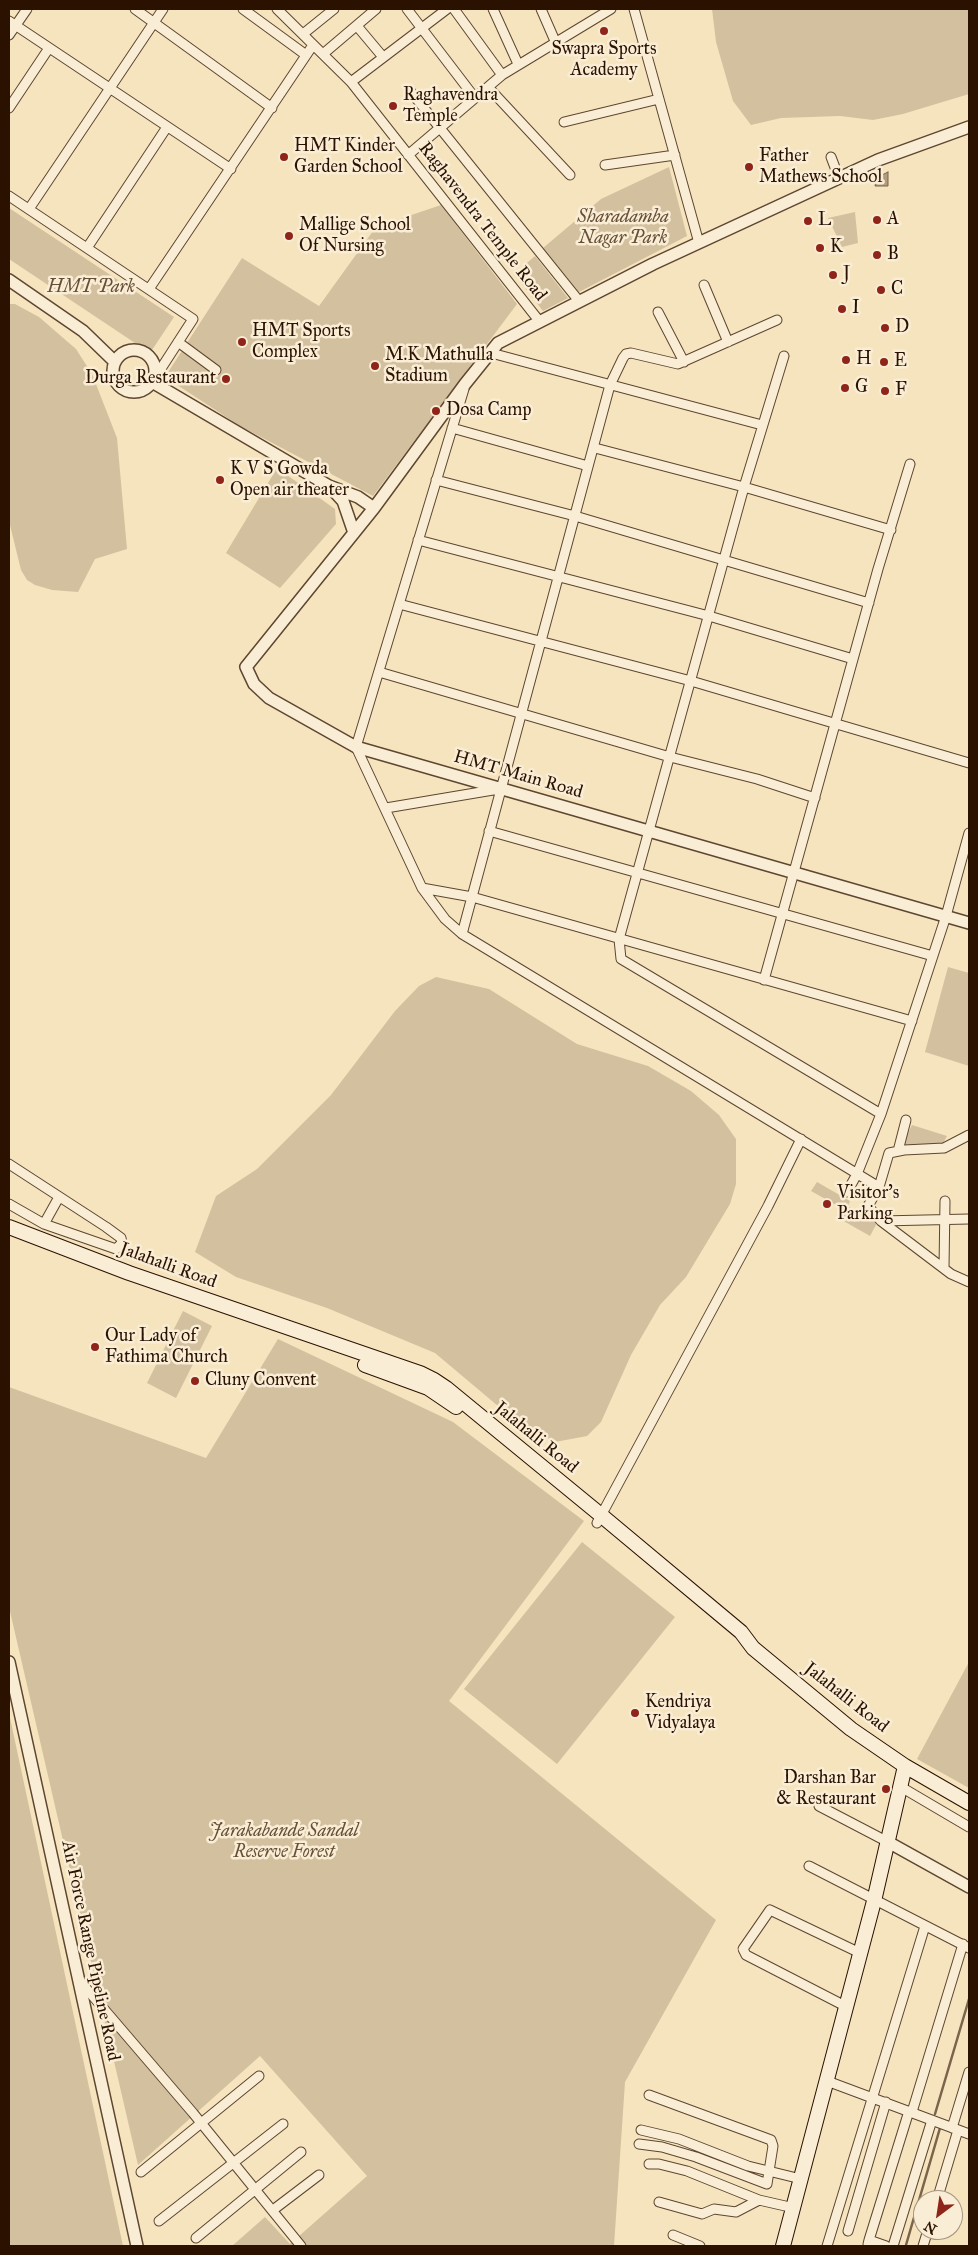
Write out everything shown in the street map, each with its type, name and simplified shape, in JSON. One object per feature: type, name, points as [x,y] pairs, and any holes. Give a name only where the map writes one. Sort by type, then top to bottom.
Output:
[{"type":"main road","name":"Jalahalli Road","points":[[9,1227],[362,1359],[420,1373],[446,1388],[600,1519],[741,1632],[753,1648],[851,1729],[905,1766],[969,1803]]},
{"type":"main road","points":[[9,1234],[362,1359]]},
{"type":"main road","points":[[784,2246],[874,1901],[905,1766]]},
{"type":"street","points":[[9,35],[12,23],[26,9]]},
{"type":"street","points":[[135,9],[272,108]]},
{"type":"street","points":[[29,209],[163,9]]},
{"type":"street","points":[[243,9],[306,55]]},
{"type":"street","name":"Raghavendra Temple Road","points":[[277,9],[351,82],[540,322]]},
{"type":"street","points":[[303,34],[334,9]]},
{"type":"street","points":[[323,54],[376,9]]},
{"type":"street","points":[[407,9],[475,98]]},
{"type":"street","points":[[351,82],[447,9]]},
{"type":"street","points":[[454,9],[502,75]]},
{"type":"street","points":[[493,9],[518,64]]},
{"type":"street","points":[[541,9],[555,41]]},
{"type":"street","points":[[634,9],[699,243]]},
{"type":"street","points":[[408,155],[502,75],[605,10]]},
{"type":"street","points":[[12,23],[231,169]]},
{"type":"street","points":[[357,26],[383,57]]},
{"type":"street","points":[[149,289],[313,45]]},
{"type":"street","points":[[9,108],[49,48]]},
{"type":"street","points":[[488,87],[570,175]]},
{"type":"street","points":[[411,92],[579,301]]},
{"type":"street","points":[[564,122],[659,99]]},
{"type":"street","points":[[87,248],[167,126]]},
{"type":"street","name":"HMT Main Road","points":[[969,127],[878,160],[699,243],[579,301],[498,343],[465,384],[374,508],[246,667],[254,684],[269,698],[356,747],[969,923]]},
{"type":"street","points":[[605,165],[675,155]]},
{"type":"street","points":[[831,158],[839,178]]},
{"type":"street","points":[[9,196],[193,319],[178,342],[153,378],[144,390],[137,392],[125,390],[115,380],[113,374],[115,362],[126,352],[140,351],[152,360],[153,378]]},
{"type":"street","points":[[9,280],[83,331],[115,362]]},
{"type":"street","points":[[704,285],[728,342]]},
{"type":"street","points":[[658,312],[684,362]]},
{"type":"street","points":[[462,934],[540,640],[588,466],[595,448],[610,385],[626,354],[678,364],[777,320]]},
{"type":"street","points":[[178,342],[216,370]]},
{"type":"street","points":[[491,353],[762,424]]},
{"type":"street","points":[[784,356],[744,487],[620,939],[621,959],[881,1114]]},
{"type":"street","points":[[153,378],[328,486],[358,497],[374,508]]},
{"type":"street","points":[[465,384],[356,747],[422,888],[445,919],[462,934],[879,1187]]},
{"type":"street","points":[[452,428],[588,466]]},
{"type":"street","points":[[595,448],[744,487],[891,530]]},
{"type":"street","points":[[764,980],[853,659],[910,464]]},
{"type":"street","points":[[436,480],[574,516],[869,603]]},
{"type":"street","points":[[328,486],[343,501],[354,533]]},
{"type":"street","points":[[418,540],[709,616],[853,659]]},
{"type":"street","points":[[399,604],[691,681],[969,763]]},
{"type":"street","points":[[379,672],[670,757],[757,779],[815,798]]},
{"type":"street","points":[[386,808],[500,789]]},
{"type":"street","points":[[489,831],[933,956]]},
{"type":"street","points":[[847,1192],[858,1174],[881,1114],[946,916],[969,833]]},
{"type":"street","points":[[422,888],[472,898],[912,1021]]},
{"type":"street","points":[[898,1151],[906,1120]]},
{"type":"street","points":[[969,1135],[944,1148],[889,1153],[879,1187],[868,1206],[881,1221],[951,1274],[969,1282]]},
{"type":"street","points":[[600,1519],[768,1206],[801,1139]]},
{"type":"street","points":[[9,1164],[121,1238],[120,1247],[116,1249],[44,1224],[9,1204]]},
{"type":"street","points":[[44,1224],[59,1197]]},
{"type":"street","points":[[944,1268],[946,1201]]},
{"type":"street","points":[[881,1221],[969,1219]]},
{"type":"street","name":"Air Force Range Pipeline Road","points":[[9,1662],[137,2246]]},
{"type":"street","points":[[901,1787],[969,1827]]},
{"type":"street","points":[[819,1806],[969,1887]]},
{"type":"street","points":[[808,1866],[966,1946],[868,2243],[886,2246]]},
{"type":"street","points":[[847,2008],[746,1954],[744,1949],[770,1910],[860,1953]]},
{"type":"street","points":[[826,2246],[925,1926]]},
{"type":"street","points":[[79,1980],[234,2162],[301,2246]]},
{"type":"street","points":[[940,2190],[969,2072]]},
{"type":"street","points":[[141,2172],[259,2076]]},
{"type":"street","points":[[827,2081],[969,2134]]},
{"type":"street","points":[[639,2144],[662,2146],[766,2184],[773,2146],[771,2140],[649,2095]]},
{"type":"street","points":[[848,2231],[886,2102]]},
{"type":"street","points":[[894,2246],[932,2120]]},
{"type":"street","points":[[159,2221],[283,2124]]},
{"type":"street","points":[[641,2130],[679,2139],[769,2172],[801,2179]]},
{"type":"street","points":[[196,2238],[301,2152]]},
{"type":"street","points":[[649,2164],[659,2164],[687,2171],[759,2200],[794,2208]]},
{"type":"street","points":[[273,2210],[319,2175]]},
{"type":"street","points":[[659,2202],[702,2214],[714,2209],[736,2212],[759,2200]]},
{"type":"street","points":[[673,2236],[700,2246]]},
{"type":"green space","points":[[712,9],[969,9],[969,94],[903,114],[873,120],[840,116],[781,118],[751,125],[733,101],[716,42]]},
{"type":"green space","name":"Sharadamba Nagar Park","points":[[669,167],[687,236],[579,292],[543,248],[601,199]]},
{"type":"green space","name":"M.K Mathulla Stadium","points":[[441,205],[517,304],[373,496],[240,426],[165,377],[242,258],[319,306],[376,227]]},
{"type":"green space","name":"HMT Park","points":[[9,208],[174,317],[150,353],[9,259]]},
{"type":"green space","points":[[855,212],[858,243],[842,247],[828,218]]},
{"type":"green space","points":[[535,256],[568,298],[543,311],[514,274]]},
{"type":"green space","points":[[9,304],[15,304],[39,317],[76,349],[92,374],[117,438],[127,549],[95,559],[78,592],[52,590],[35,585],[27,580],[21,570],[9,521]]},
{"type":"green space","points":[[277,468],[335,509],[336,524],[280,588],[226,553]]},
{"type":"green space","points":[[948,967],[969,973],[969,1066],[925,1052]]},
{"type":"green space","points":[[436,977],[489,989],[577,1044],[648,1066],[691,1091],[719,1115],[736,1139],[736,1184],[730,1204],[686,1277],[660,1305],[631,1355],[601,1422],[587,1436],[555,1442],[517,1422],[435,1353],[327,1308],[236,1277],[195,1252],[216,1196],[257,1169],[331,1095],[395,1011],[419,986]]},
{"type":"green space","points":[[912,1125],[947,1136],[942,1145],[902,1145]]},
{"type":"green space","points":[[817,1182],[850,1201],[848,1206],[877,1223],[870,1236],[840,1219],[845,1210],[811,1191]]},
{"type":"green space","points":[[183,1311],[212,1326],[176,1398],[147,1383]]},
{"type":"green space","name":"Jarakabande Sandal Reserve Forest","points":[[278,1339],[453,1422],[584,1521],[449,1701],[716,1920],[625,2082],[614,2246],[232,2246],[265,2217],[290,2244],[367,2176],[260,2056],[138,2165],[9,1607],[9,1387],[206,1458]]},
{"type":"green space","points":[[582,1542],[675,1617],[557,1764],[464,1689]]},
{"type":"green space","points":[[969,1662],[969,1788],[917,1759]]},
{"type":"green space","points":[[9,1713],[123,2246],[9,2246]]},
{"type":"shaded area","points":[[888,172],[888,186],[875,186],[876,179],[882,179],[882,175]]},
{"type":"waterway","points":[[935,2114],[969,1999]]},
{"type":"waterway","points":[[906,2245],[940,2128]]},
{"type":"place","name":"Swapra Sports Academy","points":[[604,31]]},
{"type":"place","name":"Raghavendra Temple","points":[[393,106]]},
{"type":"place","name":"HMT Kinder Garden School","points":[[284,157]]},
{"type":"place","name":"Father Mathews School","points":[[749,167]]},
{"type":"place","name":"A","points":[[877,220]]},
{"type":"place","name":"L","points":[[808,221]]},
{"type":"place","name":"Mallige School Of Nursing","points":[[289,236]]},
{"type":"place","name":"K","points":[[820,248]]},
{"type":"place","name":"B","points":[[877,255]]},
{"type":"place","name":"J","points":[[833,275]]},
{"type":"place","name":"C","points":[[881,290]]},
{"type":"place","name":"I","points":[[842,309]]},
{"type":"place","name":"D","points":[[885,328]]},
{"type":"place","name":"HMT Sports Complex","points":[[242,342]]},
{"type":"place","name":"H","points":[[846,360]]},
{"type":"place","name":"E","points":[[884,362]]},
{"type":"place","name":"M.K Mathulla Stadium","points":[[375,366]]},
{"type":"place","name":"Durga Restaurant","points":[[226,379]]},
{"type":"place","name":"G","points":[[845,388]]},
{"type":"place","name":"F","points":[[885,391]]},
{"type":"place","name":"Dosa Camp","points":[[436,411]]},
{"type":"place","name":"K V S Gowda Open air theater","points":[[220,480]]},
{"type":"place","name":"Visitor's Parking","points":[[827,1204]]},
{"type":"place","name":"Our Lady of Fathima Church","points":[[95,1347]]},
{"type":"place","name":"Cluny Convent","points":[[195,1381]]},
{"type":"place","name":"Kendriya Vidyalaya","points":[[635,1713]]},
{"type":"place","name":"Darshan Bar & Restaurant","points":[[886,1789]]}]
